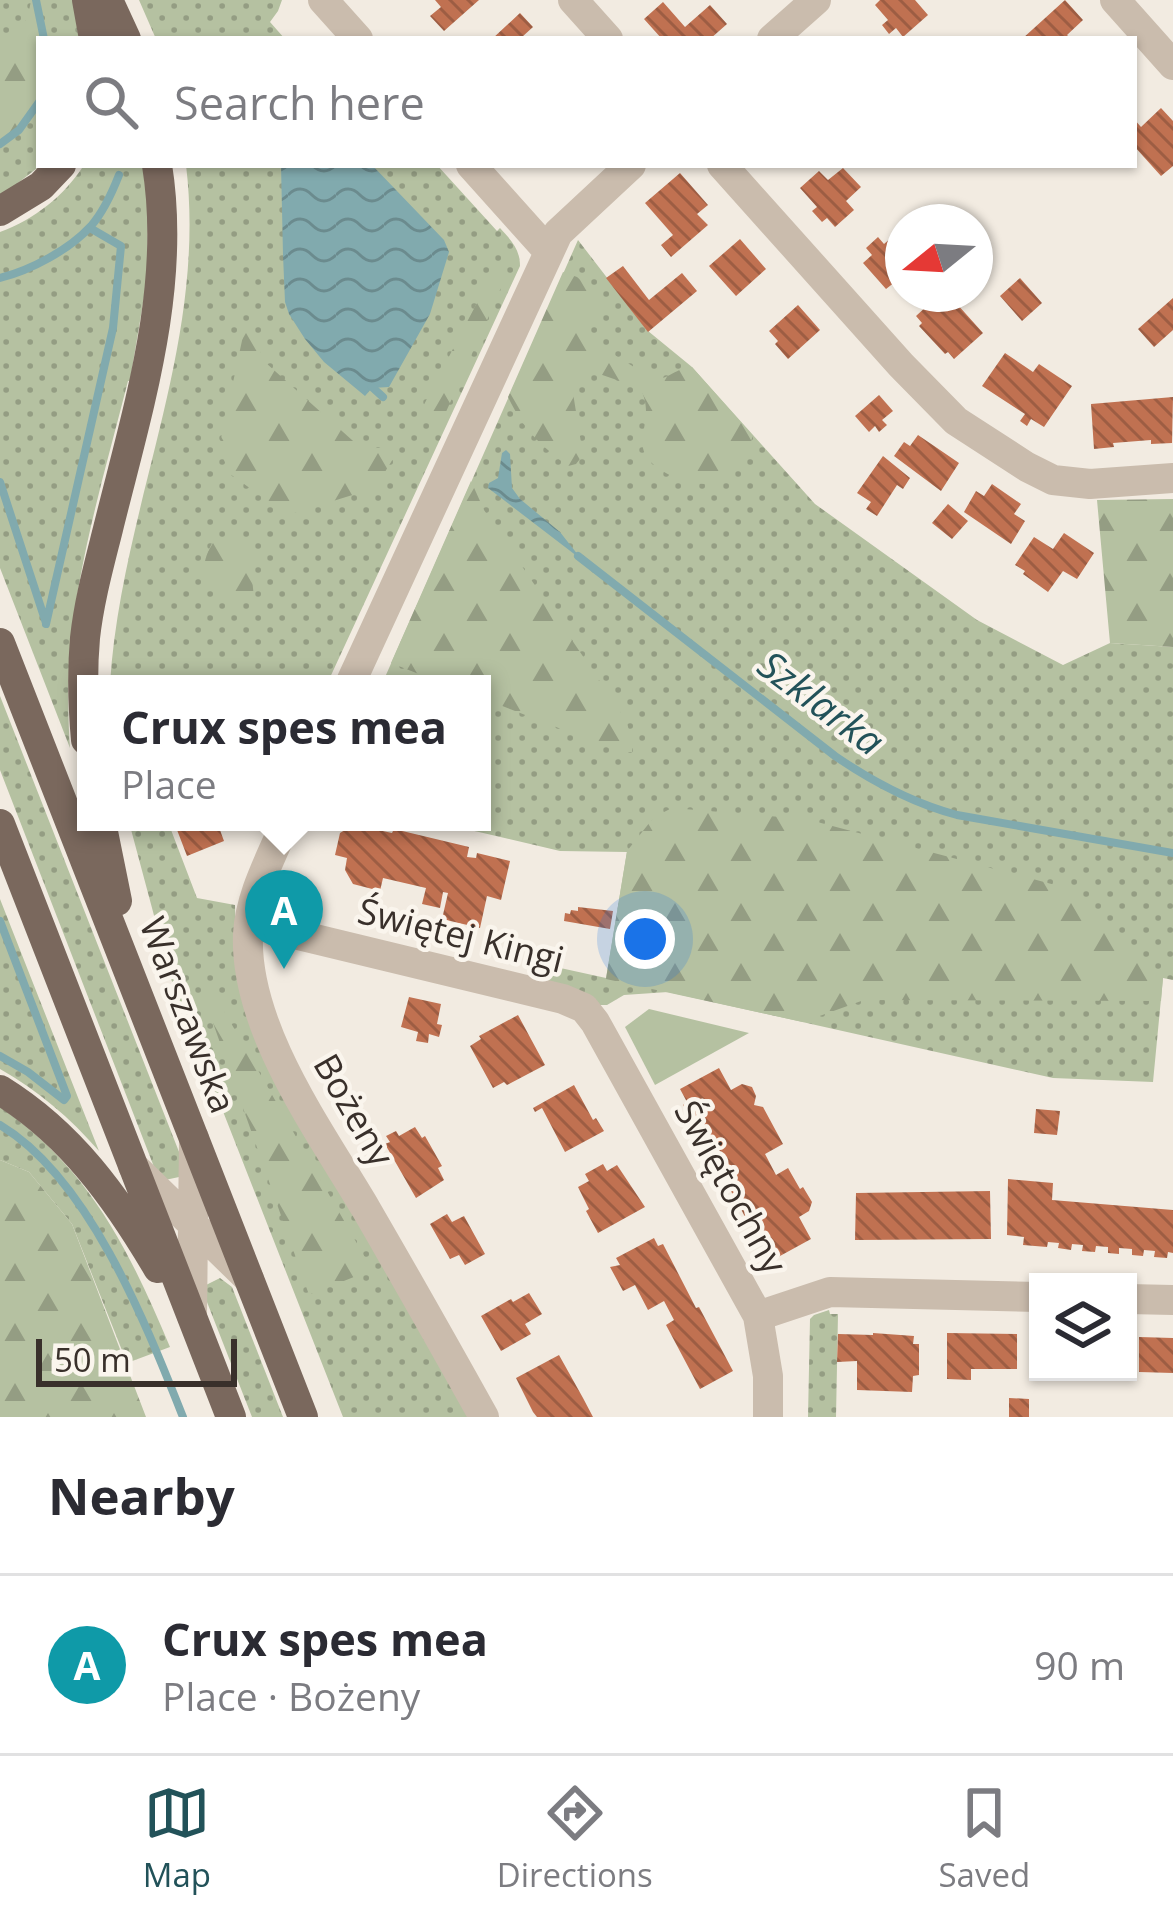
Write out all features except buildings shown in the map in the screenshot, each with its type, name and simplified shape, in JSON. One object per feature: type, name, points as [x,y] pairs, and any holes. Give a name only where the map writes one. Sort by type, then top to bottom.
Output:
[{"type":"main road","points":[[86,0],[93,36]]},
{"type":"main road","points":[[108,0],[125,36]]},
{"type":"main road","points":[[0,211],[41,186],[58,168]]},
{"type":"main road","points":[[85,675],[92,597],[158,310],[163,262],[158,168]]},
{"type":"main road","name":"Warszawska","points":[[0,643],[303,1417]]},
{"type":"main road","points":[[0,824],[226,1404]]},
{"type":"main road","points":[[103,831],[136,989]]},
{"type":"main road","points":[[0,1090],[62,1136],[110,1193],[199,1342],[226,1404]]},
{"type":"street","points":[[323,0],[355,36]]},
{"type":"street","points":[[573,0],[605,36]]},
{"type":"street","points":[[775,36],[816,0]]},
{"type":"street","points":[[1115,0],[1173,65]]},
{"type":"street","points":[[474,168],[549,252]]},
{"type":"street","points":[[354,675],[558,233],[629,168]]},
{"type":"street","points":[[725,168],[956,421],[1053,480],[1090,484],[1173,478]]},
{"type":"street","name":"Bożeny","points":[[282,831],[249,923],[252,982],[270,1037],[484,1417]]},
{"type":"street","name":"Świętej Kingi","points":[[249,923],[584,1008]]},
{"type":"street","name":"Świętochny","points":[[584,1008],[758,1316],[768,1376],[768,1417]]},
{"type":"street","points":[[192,1316],[194,1138]]},
{"type":"street","points":[[134,1166],[249,1279]]},
{"type":"street","points":[[758,1316],[830,1292],[1029,1298]]},
{"type":"street","points":[[1137,1299],[1173,1300]]},
{"type":"green space","points":[[0,0],[73,0],[79,36],[36,36],[37,168],[0,197]]},
{"type":"green space","points":[[31,0],[36,0],[44,36],[36,36],[36,104],[27,120],[0,144],[0,48],[22,28]]},
{"type":"green space","points":[[139,0],[282,0],[270,22],[282,36],[155,36]]},
{"type":"green space","points":[[82,168],[145,168],[148,210],[147,279],[130,381],[93,518],[76,607],[68,700],[70,748],[0,568],[0,232],[48,205]]},
{"type":"green space","points":[[186,168],[440,168],[497,231],[504,232],[518,255],[520,266],[331,675],[111,675],[130,554],[175,362],[190,232]]},
{"type":"green space","points":[[578,240],[648,331],[692,367],[815,504],[977,620],[1063,665],[1110,643],[1173,647],[1173,980],[1163,978],[1153,1082],[1053,1078],[668,992],[624,995],[607,1005],[594,1005],[528,979],[533,962],[606,978],[627,852],[560,851],[474,831],[491,831],[491,675],[386,675]]},
{"type":"green space","points":[[493,272],[501,279],[501,289],[441,423],[432,425],[417,418]]},
{"type":"green space","points":[[563,272],[577,277],[600,297],[590,329],[597,342],[651,380],[692,367],[753,436],[730,477],[697,483],[660,470],[643,447],[646,407],[640,388],[585,369],[572,387],[583,455],[576,464],[568,466],[526,428],[508,397]]},
{"type":"green space","points":[[246,322],[266,363],[362,449],[392,447],[396,454],[375,488],[288,515],[230,474],[220,443]]},
{"type":"green space","points":[[471,481],[484,510],[626,720],[632,752],[620,752],[491,702],[491,675],[421,675],[391,663]]},
{"type":"green space","points":[[1173,499],[1173,647],[1110,643],[1097,500]]},
{"type":"green space","points":[[214,540],[249,548],[254,598],[249,602],[223,597],[208,584],[204,565]]},
{"type":"green space","points":[[0,696],[183,1162],[179,1177],[165,1180],[156,1172],[0,770]]},
{"type":"green space","points":[[672,808],[806,819],[1059,886],[1163,977],[1161,1001],[864,1000],[803,1022],[606,979],[627,851],[654,817]]},
{"type":"green space","points":[[131,831],[171,831],[197,898],[235,905],[236,952],[471,1417],[343,1417],[171,979]]},
{"type":"green space","points":[[0,899],[99,1151],[53,1106],[0,1069]]},
{"type":"green space","points":[[207,981],[369,1271],[308,1292],[200,986]]},
{"type":"green space","points":[[649,1009],[749,1033],[655,1085],[625,1027]]},
{"type":"green space","points":[[0,1107],[59,1157],[83,1185],[122,1245],[170,1347],[127,1363],[72,1224],[29,1172],[0,1160]]},
{"type":"green space","points":[[0,1160],[29,1172],[72,1224],[146,1417],[0,1417]]},
{"type":"green space","points":[[220,1278],[232,1287],[283,1417],[252,1417],[205,1297],[206,1285]]},
{"type":"green space","points":[[829,1310],[838,1314],[836,1417],[808,1417],[810,1319]]},
{"type":"water","points":[[281,168],[375,168],[444,240],[449,252],[430,314],[389,387],[372,388],[365,396],[324,362],[285,302]]},
{"type":"water","points":[[506,450],[512,488],[560,532],[582,560],[488,488],[498,478]]},
{"type":"waterway","points":[[36,0],[43,36]]},
{"type":"waterway","points":[[0,144],[19,130],[36,106]]},
{"type":"waterway","points":[[0,278],[49,258],[82,235],[104,208],[119,175]]},
{"type":"waterway","points":[[46,624],[113,328],[121,246],[90,228]]},
{"type":"waterway","name":"Szklarka","points":[[372,387],[383,397]]},
{"type":"waterway","points":[[0,482],[46,623]]},
{"type":"waterway","name":"Szklarka","points":[[578,556],[835,756],[893,791],[957,815],[1173,853]]},
{"type":"waterway","points":[[0,921],[67,1096],[64,1100],[0,1056]]},
{"type":"waterway","points":[[0,1125],[32,1149],[87,1216],[132,1298],[183,1417]]},
{"type":"place","name":"Crux spes mea","points":[[284,969]]}]
